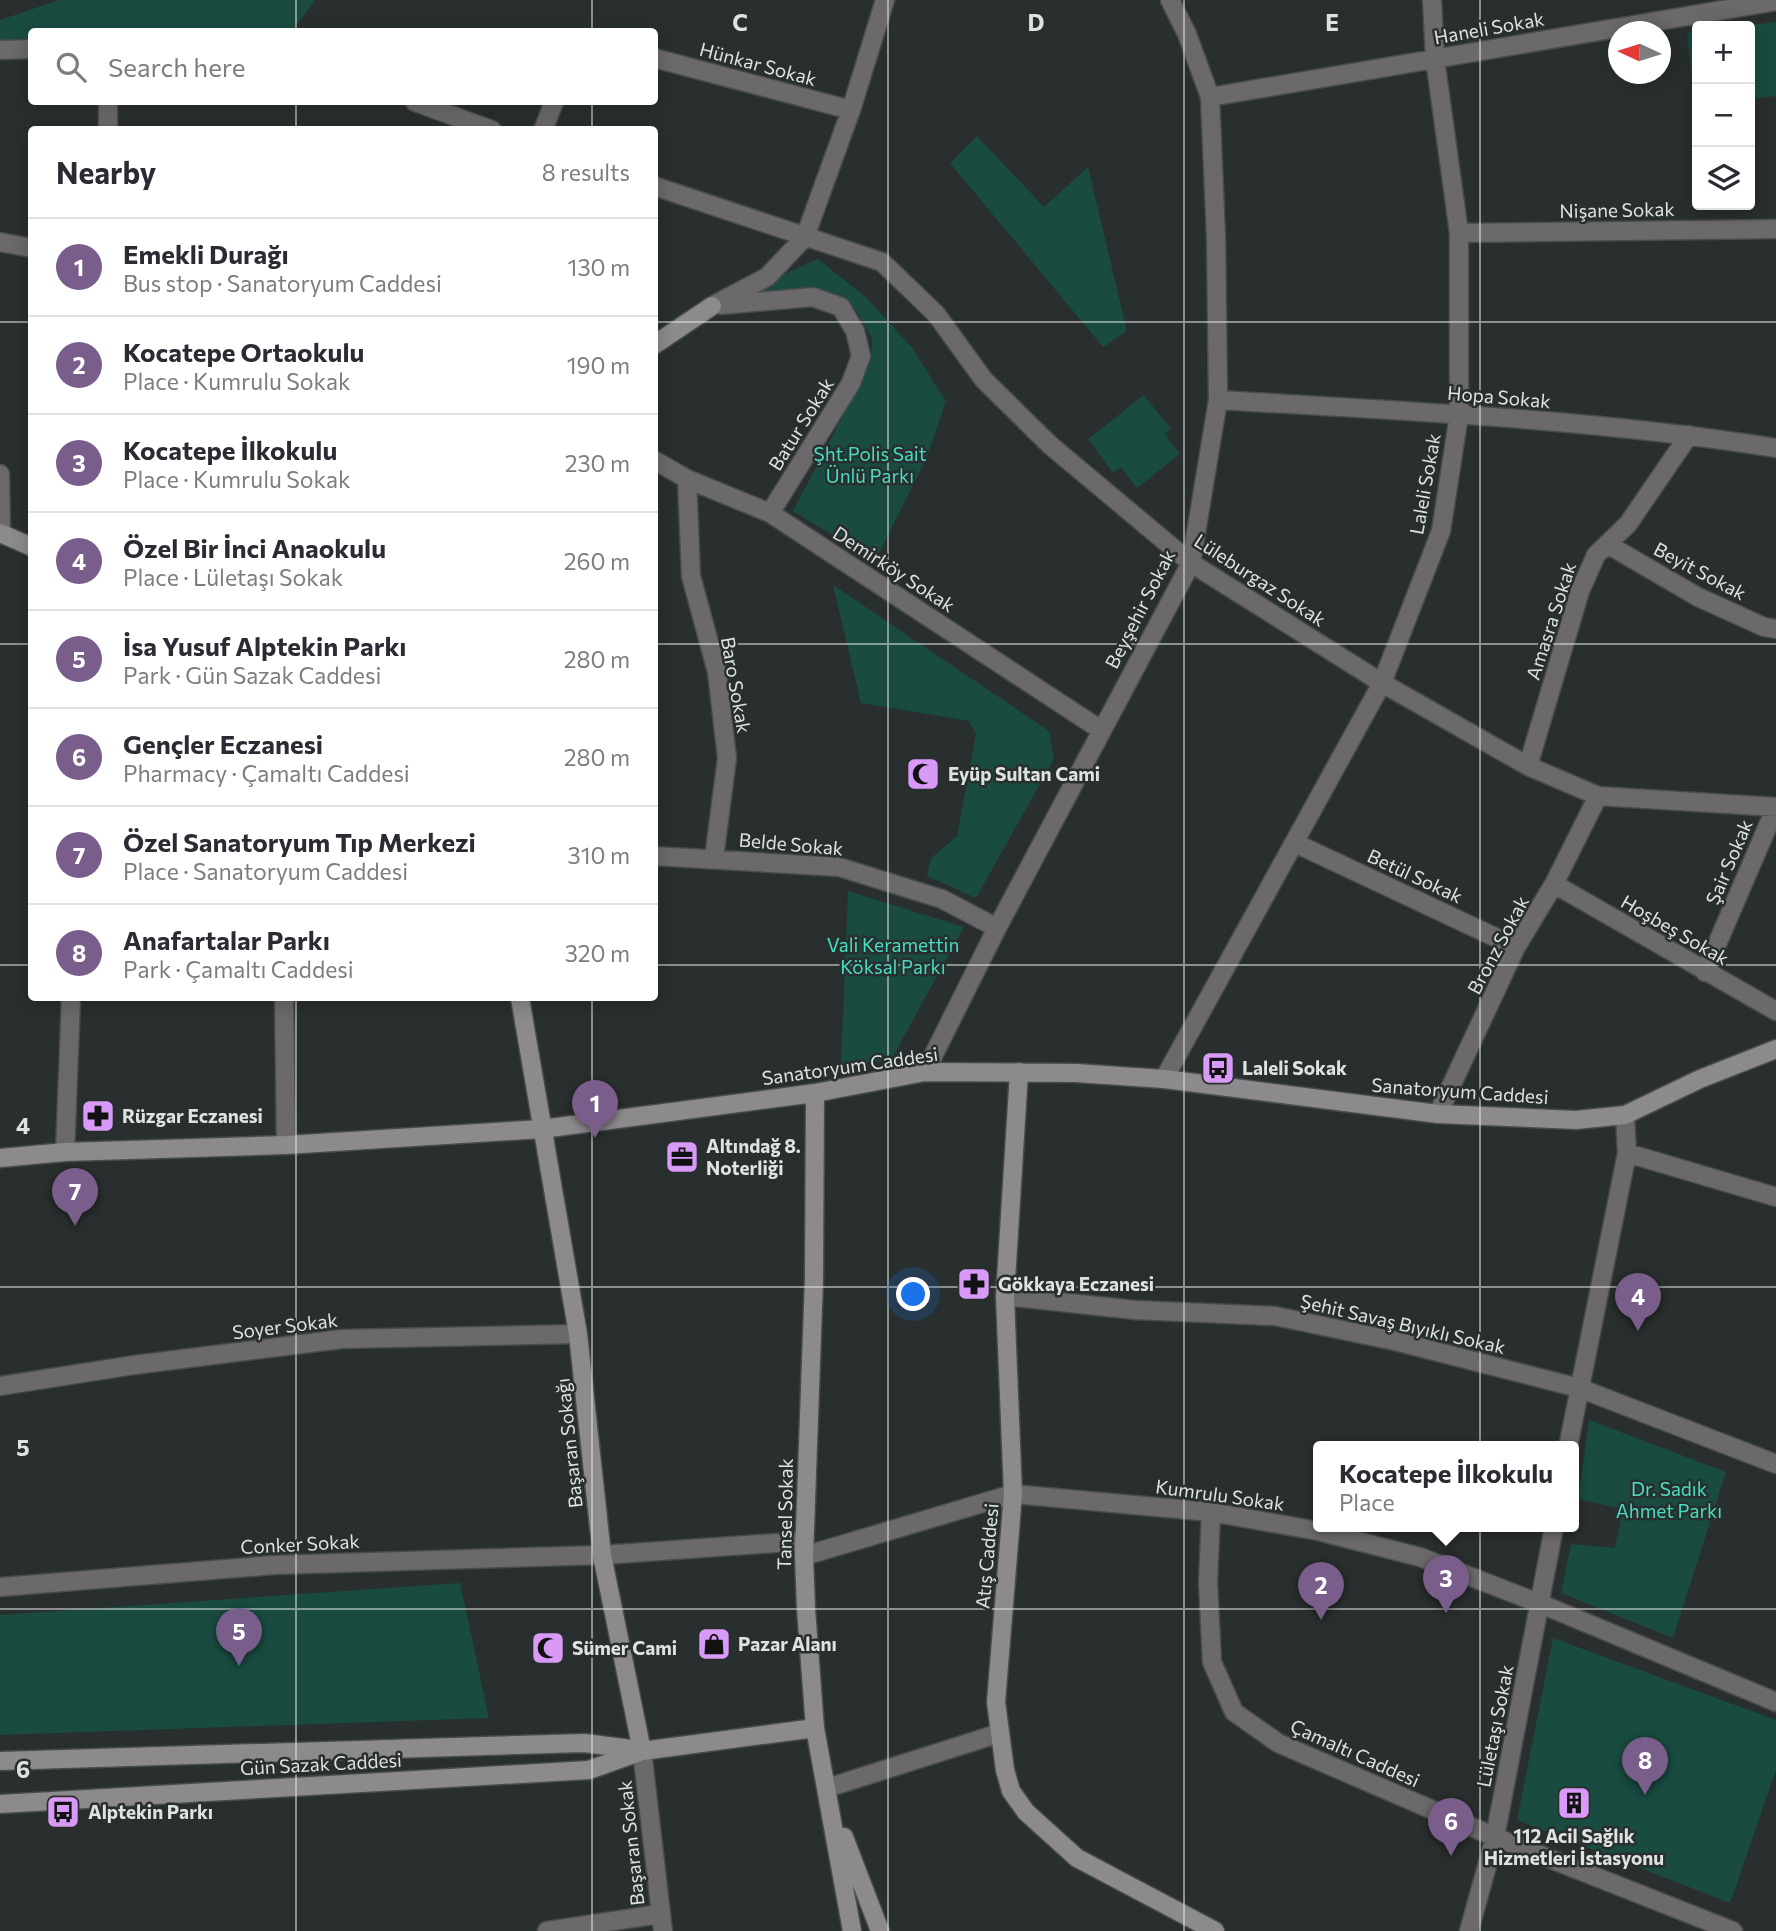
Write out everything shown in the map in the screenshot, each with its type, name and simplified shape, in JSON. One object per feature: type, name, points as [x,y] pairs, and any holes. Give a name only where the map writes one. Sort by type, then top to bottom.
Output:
[{"type":"main road","name":"Batur Sokak","points":[[658,342],[712,306]]},
{"type":"main road","points":[[1,533],[28,545]]},
{"type":"main road","points":[[521,1001],[542,1129]]},
{"type":"main road","name":"Sanatoryum Caddesi","points":[[0,1157],[65,1152],[286,1145],[542,1129],[815,1093],[925,1072],[1076,1073],[1164,1079],[1438,1114],[1576,1120],[1625,1115],[1700,1079],[1776,1049]]},
{"type":"main road","name":"Atış Caddesi","points":[[1019,1072],[1005,1296],[1013,1494],[996,1702],[1005,1770],[1011,1791],[1026,1812],[1077,1858],[1215,1931]]},
{"type":"main road","name":"Tansel Sokak","points":[[815,1093],[814,1279],[804,1549],[814,1728],[852,1931]]},
{"type":"main road","name":"Başaran Sokağı","points":[[542,1129],[578,1334],[602,1555],[642,1751]]},
{"type":"main road","name":"Gün Sazak Caddesi","points":[[0,1804],[589,1770],[642,1751],[814,1728]]},
{"type":"main road","name":"Gün Sazak Caddesi","points":[[0,1761],[584,1743],[642,1751]]},
{"type":"main road","points":[[828,1795],[862,1931]]},
{"type":"main road","points":[[828,1795],[880,1931]]},
{"type":"street","points":[[712,306],[767,277],[805,237],[885,0]]},
{"type":"street","name":"Beyşehir Sokak","points":[[925,1072],[997,928],[1191,563],[1218,400],[1216,237],[1210,97],[1187,34],[1170,0]]},
{"type":"street","name":"Laleli Sokak","points":[[1164,1079],[1382,683],[1441,531],[1459,415],[1459,233],[1435,59],[1432,0]]},
{"type":"street","name":"Haneli Sokak","points":[[1210,97],[1776,1]]},
{"type":"street","points":[[0,50],[28,49]]},
{"type":"street","name":"Hünkar Sokak","points":[[658,59],[850,110]]},
{"type":"street","points":[[108,105],[108,126]]},
{"type":"street","points":[[423,105],[481,126]]},
{"type":"street","points":[[545,126],[553,105]]},
{"type":"street","name":"Lüleburgaz Sokak","points":[[658,187],[882,262],[936,314],[984,380],[1050,446],[1191,563],[1382,683],[1528,766],[1598,796],[1776,807]]},
{"type":"street","name":"Nişane Sokak","points":[[1459,233],[1776,229]]},
{"type":"street","points":[[0,242],[28,247]]},
{"type":"street","name":"Batur Sokak","points":[[712,306],[813,297],[841,307],[855,331],[861,356],[851,383],[770,513]]},
{"type":"street","name":"Hopa Sokak","points":[[1218,400],[1459,415],[1689,435],[1776,448]]},
{"type":"street","name":"Amasra Sokak","points":[[1528,766],[1580,591],[1596,555],[1628,524],[1689,435]]},
{"type":"street","name":"Demirköy Sokak","points":[[658,462],[687,479],[770,513],[1101,730]]},
{"type":"street","points":[[0,474],[1,533]]},
{"type":"street","name":"Baro Sokak","points":[[687,479],[691,576],[717,672],[727,758],[714,858]]},
{"type":"street","name":"Beyit Sokak","points":[[1607,544],[1699,597],[1764,627],[1776,629]]},
{"type":"street","name":"Bronz Sokak","points":[[1438,1114],[1516,947],[1554,884],[1598,796]]},
{"type":"street","name":"Şair Sokak","points":[[1705,972],[1776,807]]},
{"type":"street","name":"Betül Sokak","points":[[1295,843],[1516,947]]},
{"type":"street","name":"Belde Sokak","points":[[658,856],[839,867],[942,899],[997,928]]},
{"type":"street","name":"Hoşbeş Sokak","points":[[1554,884],[1776,1012]]},
{"type":"street","points":[[65,1152],[71,1001]]},
{"type":"street","points":[[284,1001],[286,1145]]},
{"type":"street","points":[[1569,1441],[1626,1153],[1625,1115]]},
{"type":"street","points":[[1626,1153],[1776,1197]]},
{"type":"street","name":"Şehit Savaş Bıyıklı Sokak","points":[[1005,1296],[1135,1310],[1275,1316],[1395,1341],[1578,1388],[1776,1464]]},
{"type":"street","name":"Soyer Sokak","points":[[0,1386],[134,1365],[342,1339],[578,1334]]},
{"type":"street","name":"Kumrulu Sokak","points":[[804,1549],[1013,1494],[1211,1512],[1313,1530]]},
{"type":"street","name":"Çamaltı Caddesi","points":[[1211,1512],[1208,1582],[1212,1662],[1234,1712],[1278,1743],[1495,1837],[1733,1931]]},
{"type":"street","name":"Kumrulu Sokak","points":[[1322,1532],[1420,1557],[1541,1604],[1776,1702]]},
{"type":"street","name":"Lületaşı Sokak","points":[[1469,1931],[1495,1837],[1553,1532]]},
{"type":"street","name":"Conker Sokak","points":[[0,1587],[274,1564],[804,1549]]},
{"type":"street","points":[[828,1795],[1000,1733]]},
{"type":"street","name":"Başaran Sokak","points":[[642,1751],[662,1922]]},
{"type":"street","points":[[547,1931],[662,1922]]},
{"type":"green space","points":[[59,0],[315,0],[294,28],[28,28],[28,40],[0,41],[0,20]]},
{"type":"green space","points":[[1776,22],[1776,96],[1755,98],[1755,25]]},
{"type":"green space","points":[[1692,32],[1692,79],[1687,33]]},
{"type":"green space","points":[[977,136],[1044,207],[1088,167],[1127,331],[1103,347],[950,163]]},
{"type":"green space","name":"Şht.Polis Sait Ünlü Parkı","points":[[818,259],[868,299],[912,348],[946,401],[926,459],[875,561],[793,511],[871,362],[872,338],[854,307],[831,292],[809,287],[775,293],[755,293],[780,276]]},
{"type":"green space","points":[[1144,395],[1171,429],[1165,434],[1180,454],[1137,488],[1121,467],[1113,473],[1088,439]]},
{"type":"green space","points":[[833,585],[1049,731],[1054,759],[976,898],[927,876],[931,858],[957,836],[976,734],[969,721],[861,703]]},
{"type":"green space","name":"Vali Keramettin Köksal Parkı","points":[[848,891],[964,927],[891,1060],[841,1066]]},
{"type":"green space","name":"Dr. Sadık Ahmet Parkı","points":[[1589,1420],[1726,1472],[1673,1638],[1561,1593],[1571,1544],[1615,1548],[1623,1509],[1579,1499]]},
{"type":"green space","points":[[460,1583],[489,1718],[0,1735],[0,1615]]},
{"type":"green space","points":[[1553,1638],[1776,1720],[1776,1770],[1730,1903],[1517,1820]]},
{"type":"place","name":"Eyüp Sultan Cami","points":[[923,774]]},
{"type":"place","name":"Laleli Sokak","points":[[1218,1068]]},
{"type":"place","name":"Rüzgar Eczanesi","points":[[98,1116]]},
{"type":"place","name":"Emekli Durağı","points":[[595,1138]]},
{"type":"place","name":"Altındağ 8. Noterliği","points":[[682,1157]]},
{"type":"place","name":"Özel Sanatoryum Tıp Merkezi","points":[[75,1226]]},
{"type":"place","name":"Gökkaya Eczanesi","points":[[974,1284]]},
{"type":"place","name":"Özel Bir İnci Anaokulu","points":[[1638,1331]]},
{"type":"place","name":"Kocatepe İlkokulu","points":[[1446,1613]]},
{"type":"place","name":"Kocatepe Ortaokulu","points":[[1321,1620]]},
{"type":"place","name":"Pazar Alanı","points":[[714,1644]]},
{"type":"place","name":"Sümer Cami","points":[[548,1648]]},
{"type":"place","name":"İsa Yusuf Alptekin Parkı","points":[[239,1666]]},
{"type":"place","name":"Anafartalar Parkı","points":[[1645,1795]]},
{"type":"place","name":"112 Acil Sağlık Hizmetleri İstasyonu","points":[[1574,1803]]},
{"type":"place","name":"Alptekin Parkı","points":[[63,1812]]},
{"type":"place","name":"Gençler Eczanesi","points":[[1451,1856]]}]
